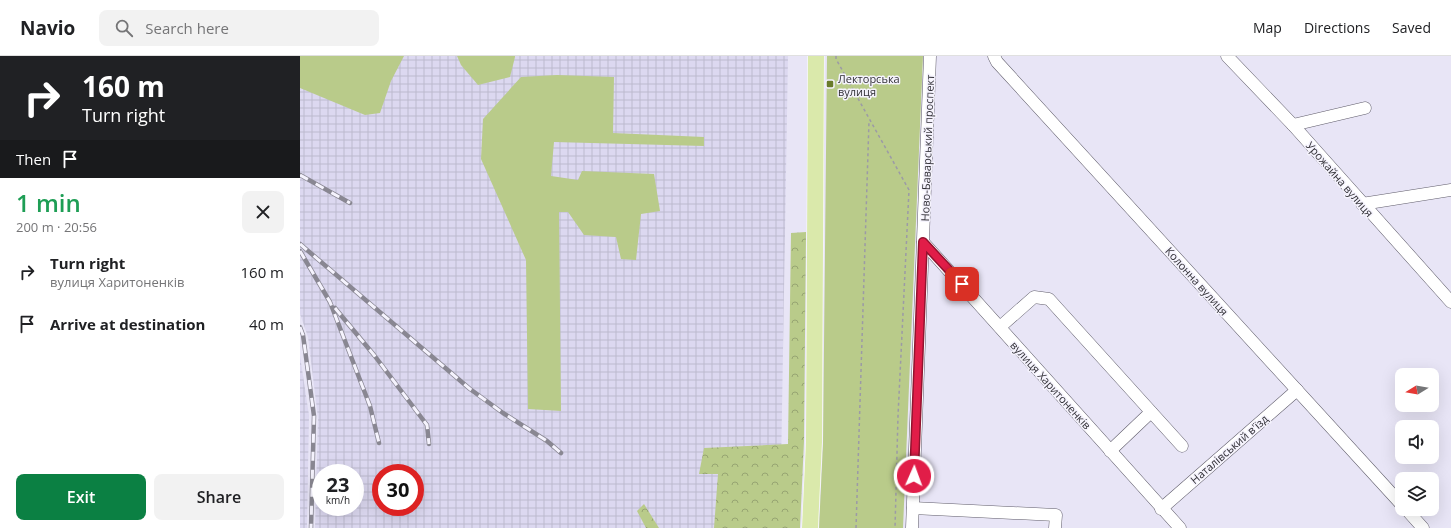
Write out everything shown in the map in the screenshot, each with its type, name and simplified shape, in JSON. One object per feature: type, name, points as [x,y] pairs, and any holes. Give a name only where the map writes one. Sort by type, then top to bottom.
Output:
[{"type":"main road","points":[[810,528],[814,442],[816,56]]},
{"type":"street","name":"Ново-Баварський проспект","points":[[912,528],[930,56]]},
{"type":"street","name":"Колонна вулиця","points":[[994,56],[997,62],[1395,497]]},
{"type":"street","name":"Урожайна вулиця","points":[[1227,56],[1293,125],[1451,302]]},
{"type":"street","points":[[1293,125],[1365,108]]},
{"type":"street","points":[[1362,204],[1451,190]]},
{"type":"street","name":"вулиця Харитоненків","points":[[923,242],[1161,509],[1180,528]]},
{"type":"street","points":[[1000,327],[1034,297],[1049,299],[1182,446]]},
{"type":"street","name":"Наталівський в'їзд","points":[[1161,509],[1297,390]]},
{"type":"street","points":[[1110,451],[1151,412]]},
{"type":"street","points":[[913,508],[1056,515],[1055,528]]},
{"type":"street","points":[[1412,516],[1423,528]]},
{"type":"path","points":[[836,56],[836,59],[908,190],[898,408],[895,528]]},
{"type":"path","points":[[856,528],[869,119]]},
{"type":"shaded area","points":[[300,56],[788,56],[780,528],[315,528],[315,516],[364,516],[364,464],[317,464],[318,418],[308,337],[300,314]]},
{"type":"shaded area","points":[[300,356],[309,415],[307,528],[300,528]]},
{"type":"green space","points":[[300,56],[404,56],[391,81],[380,113],[365,115],[300,88]]},
{"type":"green space","points":[[457,56],[515,57],[510,77],[478,85],[461,65]]},
{"type":"green space","points":[[827,56],[923,56],[903,528],[819,528],[823,443]]},
{"type":"green space","points":[[557,75],[614,77],[613,133],[704,137],[704,146],[554,142],[551,176],[578,180],[582,171],[654,174],[660,211],[641,214],[636,260],[621,259],[616,237],[584,235],[568,212],[559,212],[561,411],[528,409],[526,260],[481,159],[483,119],[521,77]]},
{"type":"green space","points":[[806,232],[804,441],[800,528],[714,528],[718,474],[699,474],[704,448],[788,444],[791,233]]},
{"type":"green space","points":[[644,504],[659,528],[646,528],[637,511]]},
{"type":"railway","points":[[300,175],[350,203]]},
{"type":"railway","points":[[300,244],[470,389],[503,413],[547,441],[561,453]]},
{"type":"railway","points":[[300,251],[330,302],[370,406],[379,443]]},
{"type":"railway","points":[[335,308],[374,355],[427,425],[429,444]]},
{"type":"railway","points":[[300,327],[303,335],[314,416],[311,528]]},
{"type":"place","name":"Лекторська вулиця","points":[[830,84]]},
{"type":"route","points":[[914,476],[923,242],[962,284]]}]
